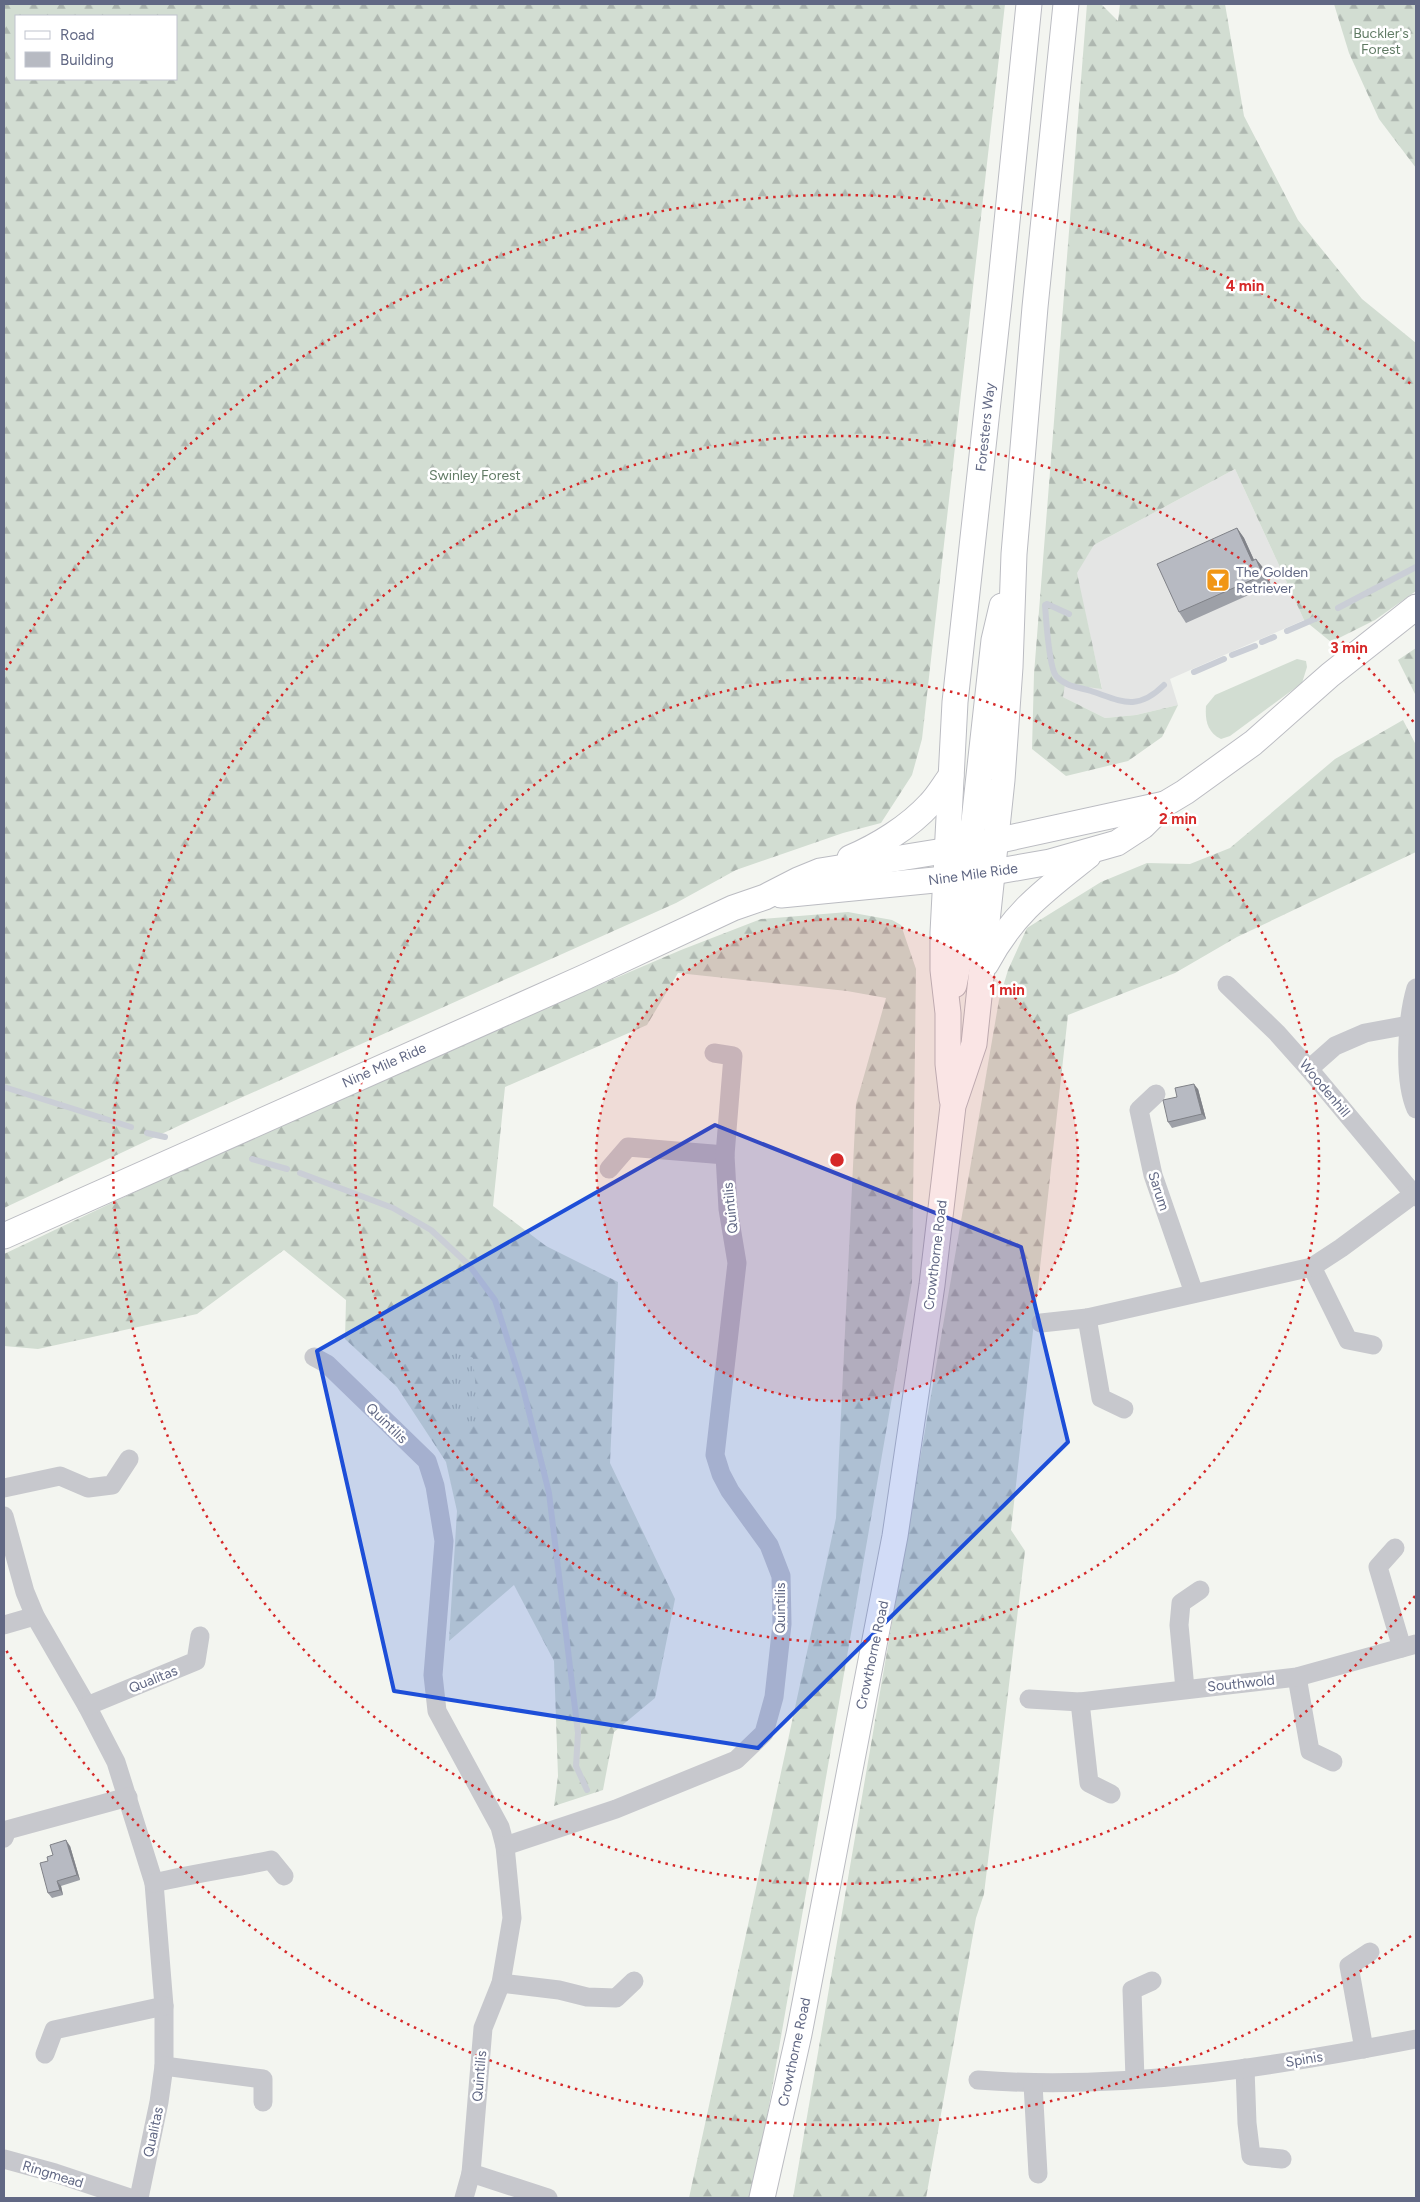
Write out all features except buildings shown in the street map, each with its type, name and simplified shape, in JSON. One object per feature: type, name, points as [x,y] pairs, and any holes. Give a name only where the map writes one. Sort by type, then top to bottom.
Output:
[{"type":"main road","name":"Foresters Way","points":[[957,848],[951,776],[955,702],[1029,4]]},
{"type":"main road","points":[[948,1013],[961,950],[982,874],[997,841],[1010,667],[1014,554],[1066,4]]},
{"type":"main road","points":[[957,848],[974,821],[994,640],[1014,554]]},
{"type":"main road","name":"Nine Mile Ride","points":[[765,897],[982,874],[1035,865],[1117,843],[1143,826],[1164,804],[1207,778],[1253,743],[1330,675],[1416,607]]},
{"type":"main road","points":[[820,871],[878,844],[917,817],[931,804],[951,776]]},
{"type":"main road","name":"Nine Mile Ride","points":[[4,1236],[585,977],[733,908],[765,897],[820,871],[997,841],[1164,804]]},
{"type":"main road","name":"Crowthorne Road","points":[[953,1106],[948,1064],[948,1013],[943,970],[945,879],[957,848]]},
{"type":"main road","points":[[982,972],[1008,929],[1034,899],[1095,850]]},
{"type":"main road","name":"Crowthorne Road","points":[[762,2198],[799,2034],[895,1536],[932,1285],[953,1106],[974,1044],[982,972],[982,874]]},
{"type":"street","name":"Woodenhill","points":[[1227,985],[1277,1033],[1415,1195]]},
{"type":"street","points":[[1416,988],[1409,1025],[1408,1060],[1413,1102],[1416,1109]]},
{"type":"street","points":[[1309,1069],[1335,1046],[1358,1036],[1392,1026],[1409,1025]]},
{"type":"street","name":"Quintilis","points":[[505,1846],[616,1809],[736,1760],[764,1733],[774,1697],[782,1624],[781,1576],[769,1545],[730,1491],[721,1474],[716,1455],[737,1263],[728,1209],[725,1156],[733,1056],[714,1053]]},
{"type":"street","name":"Sarum","points":[[1156,1094],[1139,1110],[1153,1175],[1194,1293]]},
{"type":"street","points":[[609,1169],[628,1147],[725,1156]]},
{"type":"street","points":[[1041,1322],[1087,1318],[1312,1267],[1415,1195]]},
{"type":"street","points":[[1312,1267],[1348,1340],[1373,1345]]},
{"type":"street","points":[[1087,1318],[1101,1398],[1124,1409]]},
{"type":"street","name":"Quintilis","points":[[314,1358],[327,1364],[427,1461],[435,1486],[444,1541],[434,1675],[437,1711],[500,1826],[505,1846],[512,1918],[501,1984],[483,2028],[471,2172],[464,2198]]},
{"type":"street","points":[[4,1488],[60,1476],[88,1488],[112,1485],[129,1459]]},
{"type":"street","name":"Qualitas","points":[[4,1516],[25,1592],[35,1616],[87,1706],[116,1762],[154,1883],[164,2006],[164,2066],[159,2102],[139,2198]]},
{"type":"street","name":"Southwold","points":[[1029,1700],[1080,1702],[1296,1677],[1409,1646],[1378,1567],[1395,1548]]},
{"type":"street","points":[[1185,1689],[1179,1626],[1181,1603],[1200,1590]]},
{"type":"street","points":[[4,1625],[35,1616]]},
{"type":"street","name":"Qualitas","points":[[87,1706],[196,1661],[200,1636]]},
{"type":"street","points":[[1296,1677],[1310,1751],[1333,1762]]},
{"type":"street","points":[[1080,1702],[1090,1783],[1111,1794]]},
{"type":"street","points":[[4,1838],[7,1830],[128,1798]]},
{"type":"street","points":[[154,1883],[210,1870],[240,1867],[271,1860],[284,1876]]},
{"type":"street","points":[[1364,2049],[1349,1966],[1370,1952]]},
{"type":"street","points":[[501,1984],[559,1990],[587,1997],[616,1998],[634,1981]]},
{"type":"street","points":[[1135,2080],[1132,1990],[1152,1981]]},
{"type":"street","points":[[46,2054],[54,2030],[164,2006]]},
{"type":"street","name":"Spinis","points":[[978,2080],[1033,2084],[1135,2080],[1245,2068],[1416,2039]]},
{"type":"street","points":[[164,2066],[263,2079],[264,2102]]},
{"type":"street","points":[[1245,2068],[1247,2123],[1251,2156],[1282,2158]]},
{"type":"street","points":[[1033,2084],[1038,2174]]},
{"type":"street","name":"Ringmead","points":[[4,2159],[55,2173],[130,2198]]},
{"type":"street","points":[[471,2172],[548,2198]]},
{"type":"highlighted area","points":[[715,1125],[1021,1247],[1068,1442],[758,1748],[394,1691],[317,1351]]},
{"type":"shaded area","points":[[1235,469],[1304,620],[1170,679],[1178,705],[1136,715],[1105,718],[1063,697],[1064,684],[1102,688],[1076,573],[1094,545]]},
{"type":"green space","name":"Swinley Forest","points":[[4,4],[1005,4],[922,739],[912,775],[881,823],[843,833],[736,870],[676,903],[189,1121],[4,1208]]},
{"type":"green space","points":[[1087,4],[1101,4],[1118,21],[1120,4],[1225,4],[1244,116],[1298,220],[1362,299],[1416,343],[1416,591],[1375,620],[1331,642],[1304,620],[1235,469],[1094,545],[1077,573],[1102,689],[1065,684],[1063,697],[1105,718],[1136,715],[1178,705],[1162,737],[1128,761],[1066,776],[1032,749],[1034,674]]},
{"type":"green space","name":"Buckler's Forest","points":[[1334,4],[1416,4],[1416,168],[1379,119],[1349,53]]},
{"type":"green space","points":[[1416,648],[1416,696],[1398,660]]},
{"type":"green space","points":[[1297,659],[1306,661],[1307,667],[1302,683],[1230,736],[1221,739],[1213,733],[1208,725],[1206,706],[1215,695]]},
{"type":"green space","points":[[1403,720],[1416,745],[1416,852],[1237,937],[1175,973],[1068,1015],[1011,1530],[1025,1551],[984,1894],[976,1918],[926,2198],[793,2198],[999,1000],[1008,970],[1027,928],[1101,882],[1147,863],[1190,864],[1230,848],[1335,759]]},
{"type":"green space","points":[[848,912],[892,920],[901,925],[916,969],[912,1282],[753,2198],[689,2198],[836,1518],[856,1104],[886,998],[847,991],[678,973],[647,1025],[505,1087],[493,1206],[546,1246],[618,1282],[610,1463],[675,1599],[655,1698],[614,1732],[603,1790],[554,1806],[558,1776],[554,1661],[514,1585],[449,1641],[457,1511],[446,1462],[397,1387],[345,1339],[346,1300],[284,1250],[197,1314],[38,1349],[4,1346],[4,1254],[156,1182],[513,1022],[681,950],[761,919]]},
{"type":"green space","points":[[450,1345],[473,1358],[479,1423],[452,1423]]},
{"type":"waterway","points":[[1338,608],[1416,567]]},
{"type":"waterway","points":[[1069,614],[1047,604],[1045,605],[1051,663],[1056,676],[1060,680],[1072,686],[1129,702],[1145,699],[1164,685]]},
{"type":"waterway","points":[[1287,631],[1317,618]]},
{"type":"waterway","points":[[1262,642],[1274,637]]},
{"type":"waterway","points":[[1232,655],[1255,646]]},
{"type":"waterway","points":[[1194,672],[1224,659]]},
{"type":"waterway","points":[[4,1087],[131,1127]]},
{"type":"waterway","points":[[147,1133],[165,1137]]},
{"type":"waterway","points":[[252,1159],[287,1169]]},
{"type":"waterway","points":[[300,1173],[393,1208],[431,1230],[469,1265],[495,1300],[523,1388],[549,1493],[578,1733],[576,1766],[587,1790]]},
{"type":"place","name":"The Golden Retriever","points":[[1218,580]]}]
